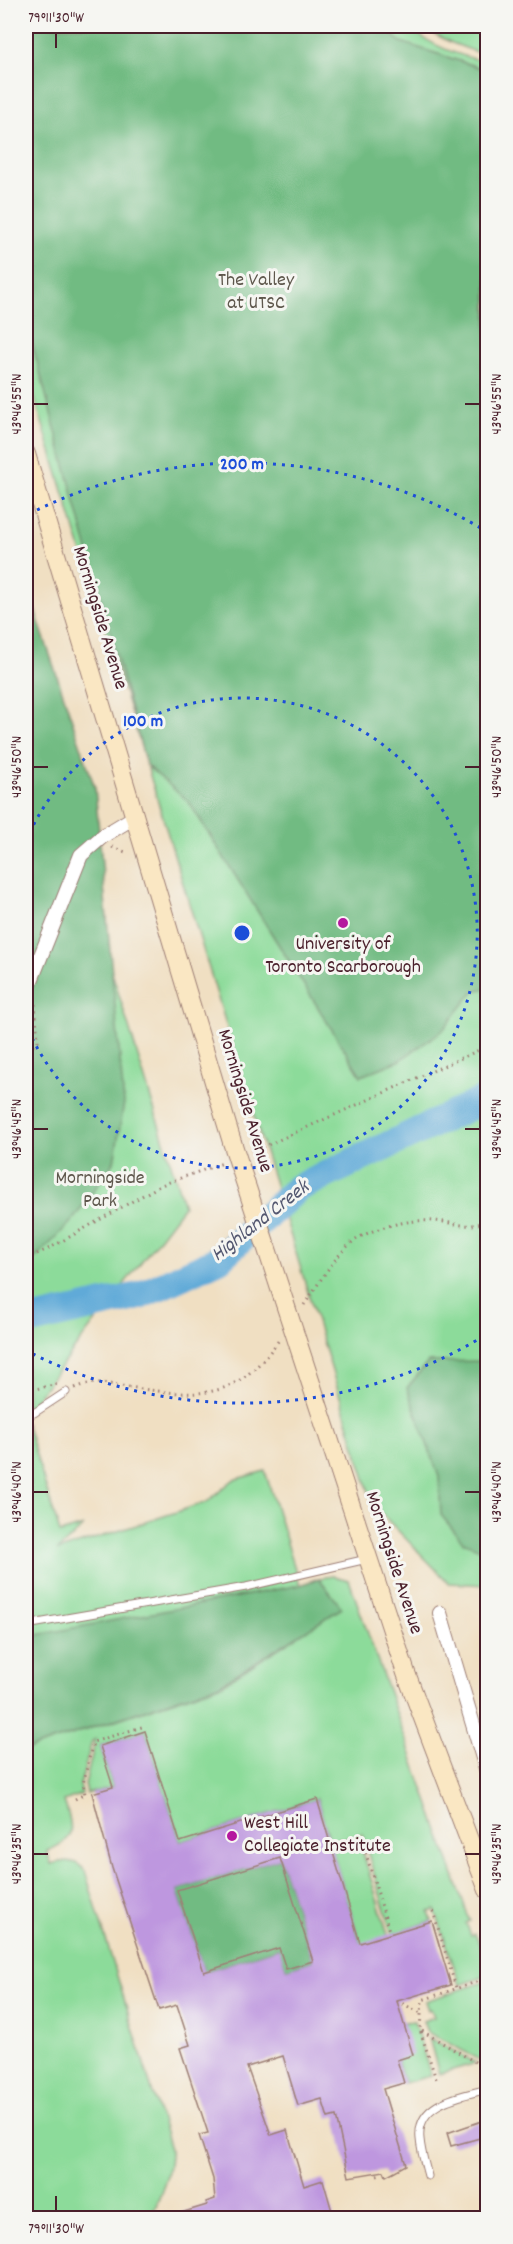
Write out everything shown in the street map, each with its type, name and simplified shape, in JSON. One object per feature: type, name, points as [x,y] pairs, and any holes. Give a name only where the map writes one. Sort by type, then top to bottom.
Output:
[{"type":"main road","name":"Morningside Avenue","points":[[26,454],[232,1142],[406,1673],[488,1890]]},
{"type":"street","points":[[26,993],[81,855],[98,839],[136,816]]},
{"type":"street","points":[[440,1613],[488,1775]]},
{"type":"lane","points":[[34,1413],[66,1392]]},
{"type":"lane","points":[[26,1625],[246,1587],[367,1559]]},
{"type":"lane","points":[[428,2176],[419,2139],[426,2115],[442,2102],[488,2089]]},
{"type":"path","points":[[450,1061],[488,1046]]},
{"type":"path","points":[[69,1382],[79,1386]]},
{"type":"path","points":[[26,1391],[59,1383]]},
{"type":"path","points":[[75,1799],[85,1794],[83,1784],[93,1742],[145,1726]]},
{"type":"path","points":[[330,1844],[361,1837],[390,1934]]},
{"type":"path","points":[[434,1911],[456,1988]]},
{"type":"path","points":[[436,2079],[420,2031],[422,2000],[488,1978]]},
{"type":"path","points":[[397,2001],[421,2013]]},
{"type":"path","points":[[420,2031],[482,2066]]},
{"type":"green space","name":"The Valley at UTSC","points":[[26,26],[407,26],[425,39],[445,49],[487,62],[487,70],[432,52],[488,83],[487,1585],[449,1583],[373,1505],[26,370]]},
{"type":"green space","name":"The Valley at UTSC","points":[[26,26],[380,26],[401,42],[487,70],[487,988],[474,991],[443,1030],[400,1060],[361,1076],[189,802],[146,765],[26,321]]},
{"type":"green space","points":[[419,26],[479,26],[487,29],[487,56],[452,43]]},
{"type":"green space","name":"Morningside Park","points":[[26,584],[95,788],[124,1103],[114,1162],[73,1220],[38,1256],[26,1263]]},
{"type":"green space","name":"Morningside Park","points":[[26,653],[102,940],[184,1206],[26,1412]]},
{"type":"green space","points":[[488,1361],[487,1552],[463,1542],[441,1515],[439,1477],[407,1388],[428,1362]]},
{"type":"green space","points":[[26,1423],[60,1533],[84,1526],[57,1551],[207,1502],[233,1480],[265,1471],[307,1608],[26,1721]]},
{"type":"green space","points":[[333,1576],[349,1580],[470,1921],[466,1923],[471,1935],[475,1934],[487,1960],[487,1976],[460,1985],[435,1910],[429,1912],[432,1921],[392,1934],[362,1834],[330,1842],[317,1799],[180,1842],[145,1731],[100,1746],[113,1787],[87,1794],[85,1784],[96,1739],[92,1741],[80,1785],[82,1794],[64,1801],[70,1826],[68,1837],[57,1847],[47,1851],[51,1864],[70,1862],[78,1864],[85,1871],[170,2149],[169,2167],[151,2218],[26,2218],[26,1750],[223,1684],[341,1608],[319,1578]]},
{"type":"green space","points":[[319,1578],[342,1608],[221,1684],[26,1750],[26,1637],[300,1585]]},
{"type":"green space","points":[[359,1840],[388,1935],[373,1986],[331,1847]]},
{"type":"green space","points":[[280,1858],[313,1961],[286,1969],[278,1948],[204,1972],[177,1890]]},
{"type":"green space","points":[[487,1981],[487,2059],[482,2061],[427,2032],[423,2021],[434,2017],[425,2001]]},
{"type":"green space","points":[[414,2022],[431,2076],[404,2083],[397,2060],[403,2023]]},
{"type":"green space","points":[[429,2038],[476,2063],[439,2074]]},
{"type":"building","points":[[145,1731],[180,1842],[317,1799],[360,1943],[432,1921],[451,1985],[397,2001],[413,2055],[397,2060],[404,2083],[383,2089],[406,2165],[386,2176],[384,2171],[349,2177],[336,2116],[328,2118],[322,2099],[298,2106],[283,2056],[247,2067],[271,2135],[287,2130],[304,2186],[323,2180],[334,2218],[172,2218],[171,2216],[207,2205],[206,2202],[215,2199],[213,2179],[199,2135],[208,2133],[180,2048],[190,2045],[177,2005],[159,2010],[112,1868],[92,1793],[113,1787],[100,1746]],"holes":[[[280,1858],[313,1961],[286,1969],[279,1948],[204,1972],[177,1890]]]},
{"type":"building","points":[[482,2121],[487,2136],[451,2146],[447,2133]]},
{"type":"waterway","name":"Highland Creek","points":[[26,1322],[139,1296],[219,1259],[298,1188],[488,1098]]},
{"type":"place","name":"University of Toronto Scarborough","points":[[343,923]]},
{"type":"place","name":"West Hill Collegiate Institute","points":[[232,1836]]}]
